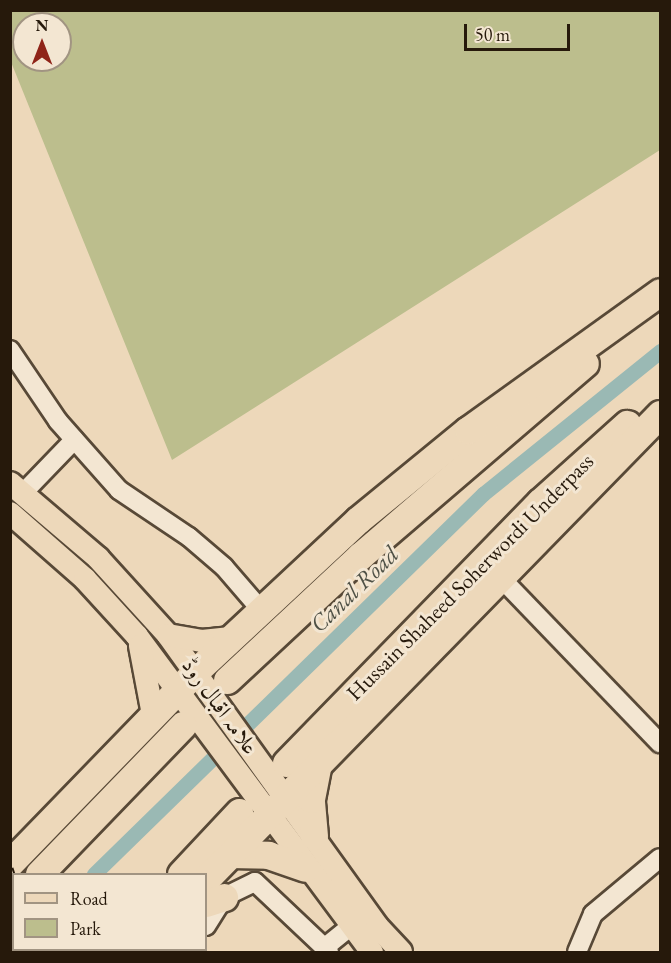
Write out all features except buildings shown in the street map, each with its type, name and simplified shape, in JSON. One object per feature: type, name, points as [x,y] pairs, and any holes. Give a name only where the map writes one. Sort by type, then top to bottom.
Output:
[{"type":"highway","points":[[10,863],[187,680],[358,520],[468,430],[660,292]]},
{"type":"highway","points":[[223,693],[360,556],[660,299]]},
{"type":"highway","name":"Hussain Shaheed Soherwordi Underpass","points":[[286,763],[540,502],[660,396]]},
{"type":"highway","points":[[212,893],[230,854],[660,414]]},
{"type":"highway","points":[[40,873],[193,725]]},
{"type":"highway","points":[[314,836],[311,799],[318,762]]},
{"type":"highway","points":[[181,873],[239,812]]},
{"type":"highway","points":[[230,854],[268,855],[305,868]]},
{"type":"main road","name":"علامہ اقبال روڈ","points":[[16,488],[98,558],[168,635],[187,680],[193,725],[239,777],[314,836],[401,952]]},
{"type":"main road","name":"علامہ اقبال روڈ","points":[[10,513],[92,585],[137,636],[187,680],[223,693],[256,756],[275,806],[305,868],[372,952]]},
{"type":"main road","points":[[168,635],[202,641],[231,638]]},
{"type":"main road","points":[[137,636],[153,715]]},
{"type":"street","points":[[10,350],[74,440],[118,490],[189,537],[261,610]]},
{"type":"street","points":[[16,488],[74,440]]},
{"type":"street","points":[[500,577],[660,743]]},
{"type":"street","points":[[577,952],[593,914],[660,858]]},
{"type":"street","points":[[207,920],[212,893],[255,882],[327,950],[350,927]]},
{"type":"green space","points":[[10,11],[660,11],[660,150],[172,460],[15,72],[72,72],[72,12],[12,12],[12,64]]},
{"type":"waterway","name":"Canal Road","points":[[95,873],[483,494],[660,351]]},
{"type":"railway","points":[[10,868],[12,874]]},
{"type":"railway","points":[[10,922],[12,929]]}]
